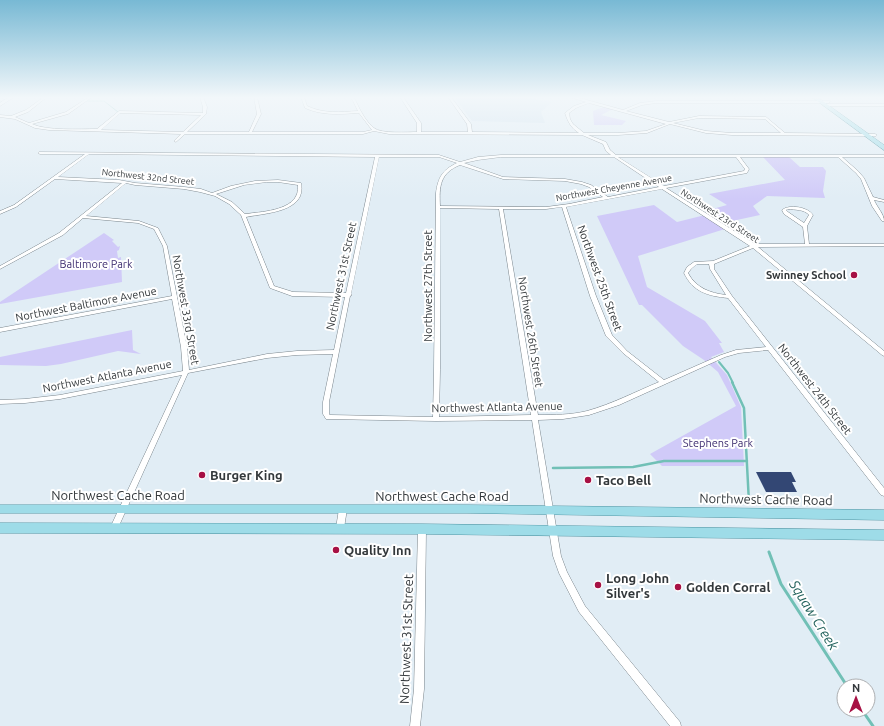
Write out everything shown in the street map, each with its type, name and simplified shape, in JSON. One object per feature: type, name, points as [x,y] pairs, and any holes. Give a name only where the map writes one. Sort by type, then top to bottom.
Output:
[{"type":"main road","points":[[861,131],[884,148]]},
{"type":"main road","points":[[869,131],[884,141]]},
{"type":"main road","name":"Northwest Cache Road","points":[[0,509],[550,510],[884,515]]},
{"type":"main road","points":[[0,528],[340,528],[884,535]]},
{"type":"street","points":[[97,131],[184,133],[363,133],[371,131]]},
{"type":"street","points":[[176,141],[186,131]]},
{"type":"street","points":[[378,131],[389,133],[470,134],[584,134],[650,131]]},
{"type":"street","name":"Northwest 23rd Street","points":[[578,131],[605,143],[608,151],[614,156],[754,246],[884,354]]},
{"type":"street","points":[[701,131],[732,134],[875,135]]},
{"type":"street","points":[[780,131],[785,135]]},
{"type":"street","points":[[40,153],[439,156],[503,178],[565,180],[582,183],[590,186],[607,198]]},
{"type":"street","points":[[0,213],[15,206],[89,153]]},
{"type":"street","name":"Northwest 31st Street","points":[[332,417],[328,417],[326,414],[326,402],[377,155]]},
{"type":"street","points":[[460,164],[469,160],[501,156],[884,156]]},
{"type":"street","name":"Northwest Cheyenne Avenue","points":[[438,207],[501,208],[564,206],[746,172],[747,169],[737,156]]},
{"type":"street","points":[[839,156],[863,179],[874,206],[882,214],[884,220]]},
{"type":"street","name":"Northwest 27th Street","points":[[436,418],[438,376],[437,254],[439,186],[443,174],[460,164]]},
{"type":"street","name":"Northwest 32nd Street","points":[[54,178],[119,181],[124,183],[181,187],[212,194],[236,206],[243,216],[272,287],[292,294],[349,295]]},
{"type":"street","points":[[212,194],[242,184],[280,182],[300,184],[299,196],[290,206],[243,216]]},
{"type":"street","points":[[0,268],[61,234],[124,183]]},
{"type":"street","points":[[870,198],[884,201]]},
{"type":"street","name":"Northwest 25th Street","points":[[564,206],[609,336],[625,352],[663,382]]},
{"type":"street","name":"Northwest 26th Street","points":[[501,208],[557,556],[563,573],[582,609],[676,726]]},
{"type":"street","points":[[805,226],[784,210],[793,208],[809,212],[811,215],[805,226],[807,244]]},
{"type":"street","name":"Northwest 33rd Street","points":[[83,217],[133,221],[156,228],[165,246],[184,347],[186,372],[114,528]]},
{"type":"street","points":[[730,297],[707,293],[698,288],[688,278],[686,273],[689,268],[696,263],[714,262],[754,246],[807,244],[884,245]]},
{"type":"street","name":"Northwest 24th Street","points":[[714,262],[711,264],[712,269],[730,297],[884,493]]},
{"type":"street","name":"Northwest Baltimore Avenue","points":[[0,330],[175,297]]},
{"type":"street","name":"Northwest Atlanta Avenue","points":[[332,417],[563,417],[587,413],[617,403],[722,356],[738,351],[770,348]]},
{"type":"street","name":"Northwest Atlanta Avenue","points":[[0,402],[60,397],[267,356],[297,353],[337,352]]},
{"type":"street","points":[[340,528],[343,509]]},
{"type":"street","name":"Northwest 31st Street","points":[[415,726],[419,689],[422,529]]},
{"type":"green space","name":"Stephens Park","points":[[763,157],[789,157],[800,167],[823,167],[826,171],[823,191],[825,198],[767,196],[753,206],[760,215],[723,223],[725,229],[638,256],[647,287],[705,321],[722,343],[719,343],[724,352],[711,357],[727,375],[741,407],[744,466],[662,466],[650,454],[736,406],[718,372],[704,360],[683,346],[642,305],[639,305],[597,216],[654,205],[677,222],[709,214],[705,211],[727,205],[709,194],[785,180]]},
{"type":"green space","name":"Baltimore Park","points":[[104,233],[114,240],[112,241],[118,247],[120,246],[119,250],[117,251],[118,258],[121,257],[122,282],[0,304],[0,302]]},
{"type":"green space","points":[[132,330],[133,350],[141,354],[118,351],[46,366],[0,365],[0,357]]},
{"type":"building","points":[[756,472],[791,472],[796,482],[792,482],[797,492],[766,492]]},
{"type":"waterway","name":"Squaw Creek","points":[[719,362],[728,373],[733,383]]},
{"type":"waterway","name":"Squaw Creek","points":[[732,382],[744,408],[747,461]]},
{"type":"waterway","points":[[553,468],[633,467],[664,461],[747,461]]},
{"type":"waterway","name":"Squaw Creek","points":[[747,461],[749,503]]},
{"type":"waterway","name":"Squaw Creek","points":[[769,552],[781,584],[842,678]]},
{"type":"waterway","name":"Squaw Creek","points":[[868,718],[873,726]]},
{"type":"place","name":"Swinney School","points":[[854,275]]},
{"type":"place","name":"Burger King","points":[[202,475]]},
{"type":"place","name":"Taco Bell","points":[[588,480]]},
{"type":"place","name":"Quality Inn","points":[[336,550]]},
{"type":"place","name":"Long John Silver's","points":[[598,585]]},
{"type":"place","name":"Golden Corral","points":[[678,587]]}]
